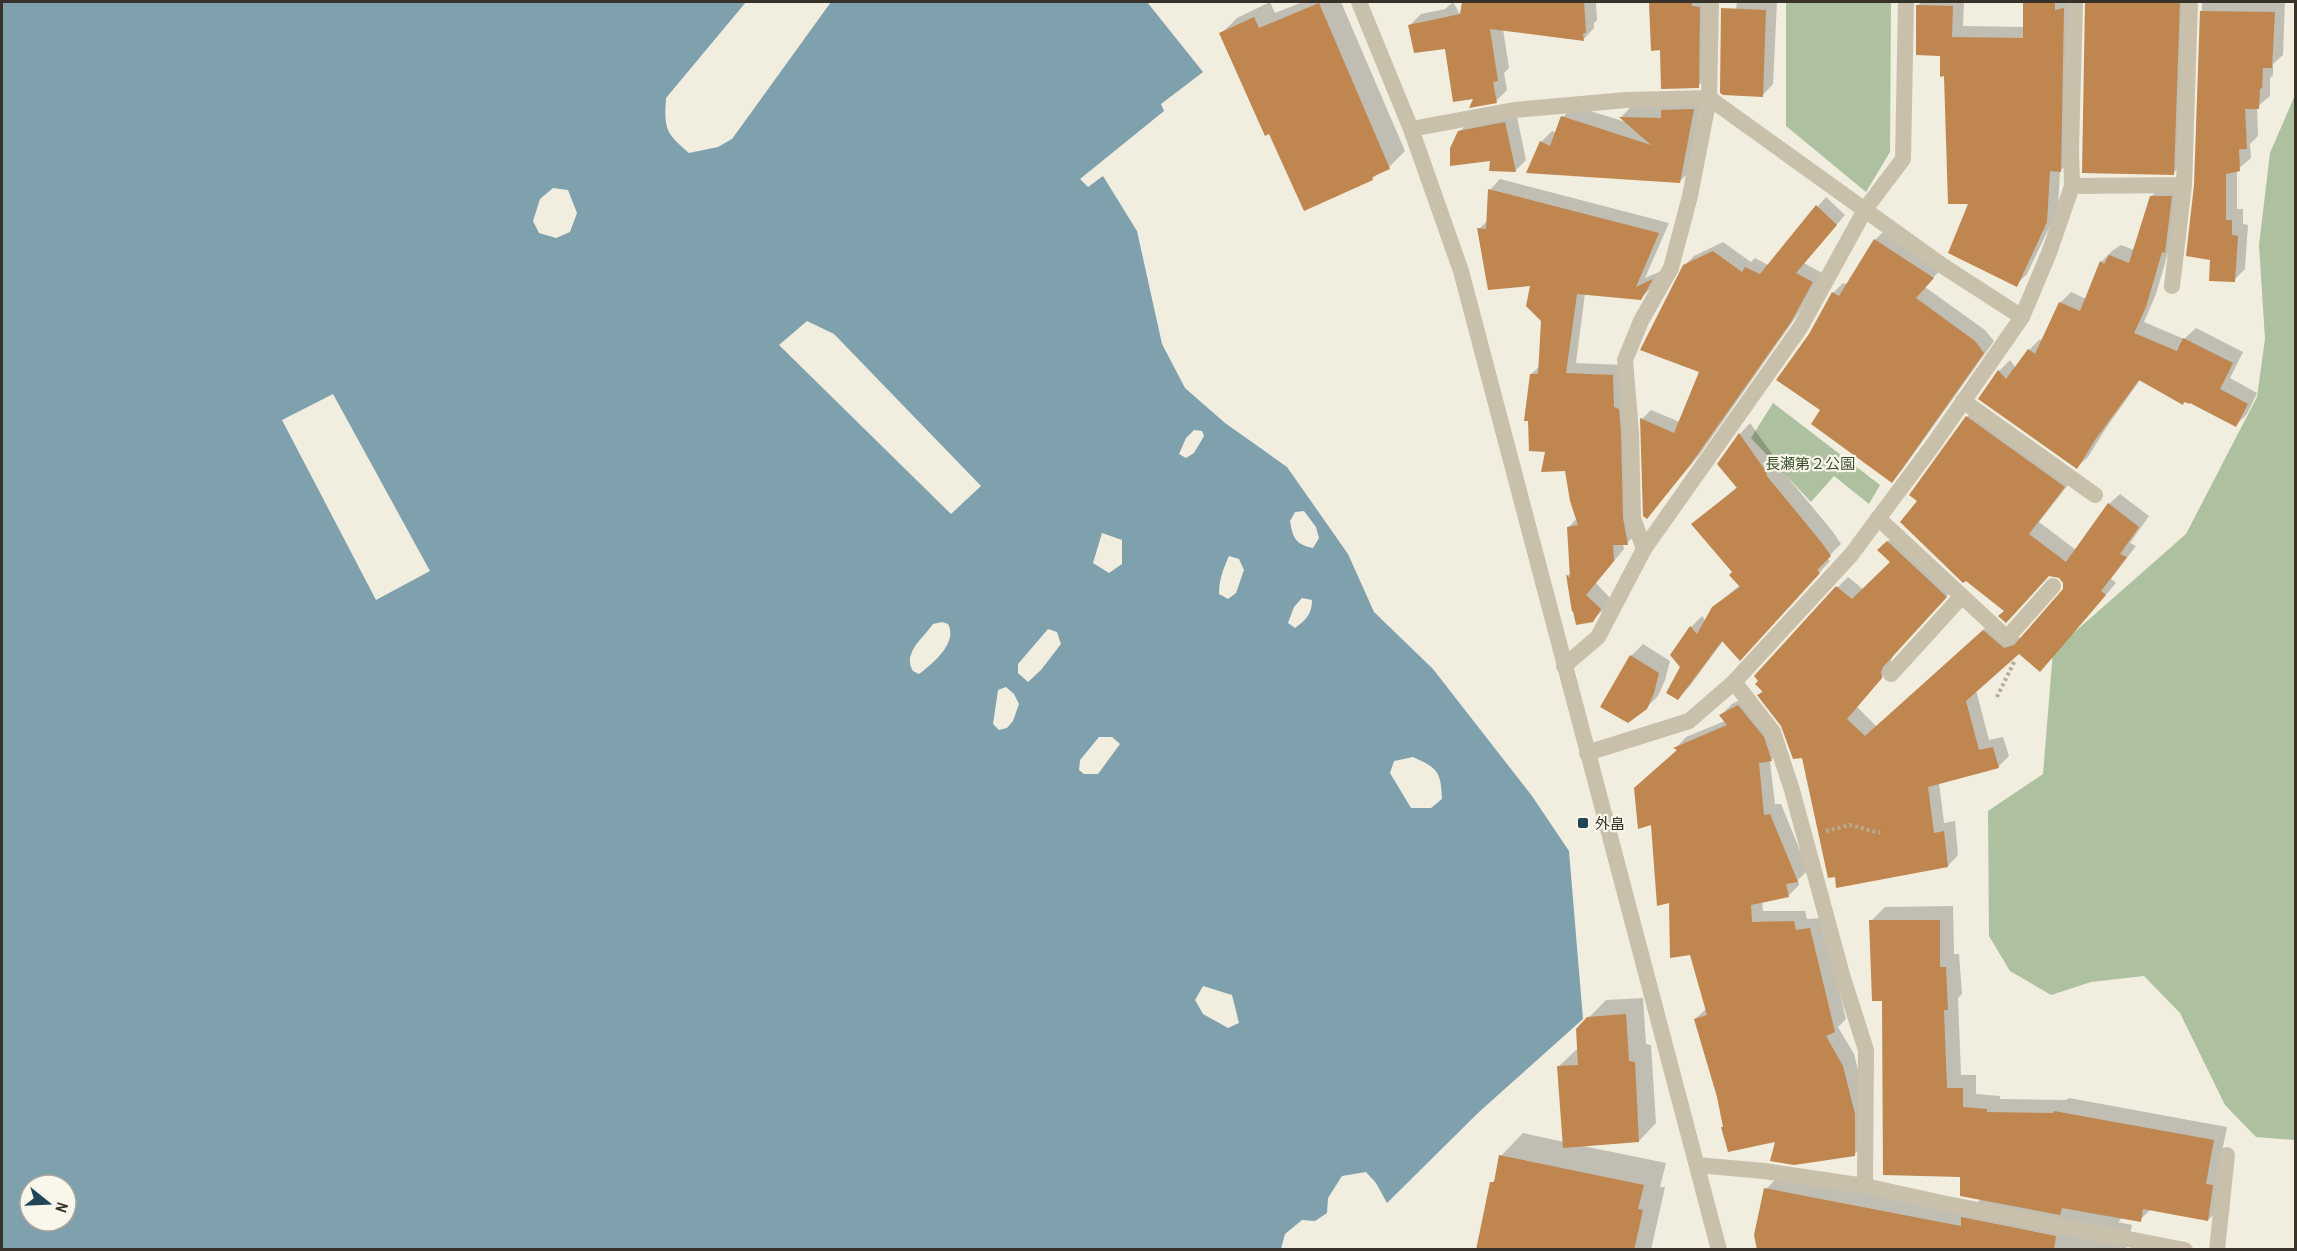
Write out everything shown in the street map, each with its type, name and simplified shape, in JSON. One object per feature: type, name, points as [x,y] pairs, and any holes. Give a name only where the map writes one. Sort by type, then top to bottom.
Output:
[{"type":"street","points":[[1359,2],[1411,129],[1461,272],[1719,1250]]},
{"type":"street","points":[[1644,549],[1633,518],[1631,432],[1625,360],[1641,321],[1671,268],[1690,196],[1709,98],[1711,2]]},
{"type":"street","points":[[1564,666],[1598,637],[1644,549],[1800,328],[1866,208],[1904,159],[1906,2]]},
{"type":"street","points":[[1587,753],[1689,721],[1734,682],[1851,555],[2022,317],[2049,253],[2072,186],[2075,2]]},
{"type":"street","points":[[2172,286],[2184,185],[2190,2]]},
{"type":"street","points":[[1411,129],[1514,110],[1626,100],[1709,98],[1866,208],[1943,266],[2022,317]]},
{"type":"street","points":[[2072,186],[2184,185]]},
{"type":"street","points":[[1963,401],[2095,495]]},
{"type":"street","points":[[1878,518],[2007,639],[2053,586]]},
{"type":"street","points":[[1891,674],[1962,596]]},
{"type":"street","points":[[1734,682],[1773,732],[1805,837],[1843,978],[1866,1050],[1864,1186]]},
{"type":"street","points":[[2217,1250],[2227,1155]]},
{"type":"street","points":[[1697,1165],[1764,1171],[1864,1186],[2185,1250]]},
{"type":"path","points":[[1997,697],[2016,660],[2003,646],[2007,639]]},
{"type":"path","points":[[1805,837],[1850,825],[1880,833]]},
{"type":"green space","points":[[1786,2],[1891,2],[1890,152],[1866,192],[1786,126]]},
{"type":"green space","points":[[2295,95],[2295,1140],[2256,1137],[2225,1105],[2180,1013],[2144,976],[2091,982],[2051,995],[2010,971],[1989,936],[1988,811],[2043,774],[2053,651],[2186,534],[2257,397],[2265,339],[2259,245],[2270,153]]},
{"type":"green space","name":"長瀬第２公園","points":[[1773,403],[1880,485],[1869,504],[1834,476],[1811,502],[1751,438]]},
{"type":"water","points":[[2,2],[746,2],[666,98],[668,130],[689,153],[718,147],[732,139],[831,2],[1147,2],[1203,72],[1161,104],[1164,111],[1080,179],[1088,187],[1103,176],[1137,231],[1162,344],[1185,388],[1225,423],[1287,467],[1348,554],[1374,612],[1433,669],[1532,796],[1569,851],[1583,1019],[1479,1112],[1387,1203],[1376,1183],[1366,1172],[1342,1176],[1328,1198],[1327,1213],[1315,1221],[1302,1220],[1285,1234],[1281,1249],[2,1250]],"holes":[[[553,188],[568,190],[577,213],[570,232],[556,238],[539,233],[533,221],[540,199]],[[1194,430],[1202,431],[1204,436],[1194,453],[1186,458],[1179,454],[1186,438]],[[1304,511],[1316,527],[1319,538],[1313,548],[1296,539],[1290,521],[1295,512]],[[1102,533],[1122,540],[1122,564],[1109,573],[1093,563]],[[1229,556],[1239,559],[1244,570],[1236,593],[1228,599],[1219,594],[1223,570]],[[1302,598],[1312,600],[1308,616],[1302,622],[1295,628],[1288,623],[1294,607]],[[942,622],[948,624],[950,638],[943,652],[919,674],[913,671],[910,658],[915,646],[933,624]],[[1048,629],[1057,632],[1061,644],[1041,670],[1028,682],[1018,673],[1018,664]],[[1006,687],[1014,694],[1019,704],[1013,721],[1007,728],[999,730],[993,724],[998,690]],[[1099,737],[1112,737],[1120,744],[1098,774],[1084,774],[1079,770],[1080,760]],[[1413,757],[1428,764],[1439,777],[1442,799],[1431,808],[1411,808],[1390,773],[1394,761]],[[1203,986],[1232,995],[1239,1023],[1228,1028],[1203,1014],[1195,1000]]]},
{"type":"pier","points":[[807,321],[834,334],[981,486],[951,514],[779,345]]},
{"type":"pier","points":[[333,394],[430,571],[376,600],[282,420]]},
{"type":"building","points":[[1462,2],[1584,2],[1586,33],[1583,33],[1584,41],[1490,29],[1498,81],[1493,82],[1497,103],[1469,108],[1473,99],[1453,102],[1445,49],[1414,53],[1408,25],[1460,14]]},
{"type":"building","points":[[1649,2],[1692,2],[1692,6],[1700,7],[1699,88],[1661,89],[1660,50],[1651,51]]},
{"type":"building","points":[[2023,2],[2055,2],[2055,10],[2064,8],[2061,172],[2050,171],[2047,222],[2017,287],[1948,253],[1968,204],[1948,204],[1944,76],[1940,77],[1940,56],[1916,55],[1916,5],[1953,6],[1952,37],[2023,38]]},
{"type":"building","points":[[2180,2],[2174,175],[2082,173],[2085,3]]},
{"type":"building","points":[[1319,3],[1390,169],[1372,177],[1373,180],[1304,211],[1269,134],[1265,136],[1219,33],[1254,17],[1259,28]]},
{"type":"building","points":[[1721,8],[1766,10],[1763,97],[1720,93]]},
{"type":"building","points":[[2200,11],[2275,12],[2272,68],[2263,68],[2259,109],[2245,109],[2247,149],[2239,149],[2240,171],[2226,174],[2226,220],[2232,220],[2232,235],[2238,236],[2235,282],[2209,281],[2210,260],[2186,256],[2194,185]]},
{"type":"building","points":[[1694,109],[1680,183],[1526,173],[1540,141],[1550,146],[1561,116],[1651,145],[1619,117],[1661,118],[1661,110]]},
{"type":"building","points":[[1505,122],[1516,172],[1489,171],[1490,161],[1450,166],[1450,148],[1458,131]]},
{"type":"building","points":[[1488,189],[1659,233],[1636,287],[1653,279],[1641,300],[1577,294],[1566,373],[1613,375],[1614,407],[1619,409],[1623,518],[1628,545],[1613,545],[1614,561],[1586,595],[1601,609],[1593,622],[1576,625],[1572,612],[1566,574],[1570,578],[1567,527],[1578,525],[1570,501],[1565,471],[1541,472],[1545,452],[1529,451],[1528,421],[1524,421],[1530,374],[1538,374],[1541,321],[1526,306],[1530,286],[1488,290],[1477,228],[1486,229]]},
{"type":"building","points":[[2150,196],[2172,196],[2165,253],[2162,252],[2146,307],[2134,333],[2177,351],[2183,338],[2233,363],[2220,389],[2248,404],[2236,427],[2190,403],[2184,402],[2183,405],[2139,380],[2095,440],[2077,469],[1978,399],[1998,370],[2006,379],[2028,349],[2035,354],[2059,302],[2080,311],[2100,261],[2104,264],[2109,255],[2129,263]]},
{"type":"building","points":[[1816,205],[1837,225],[1796,273],[1813,282],[1791,322],[1690,465],[1647,519],[1643,516],[1640,418],[1674,433],[1699,372],[1640,350],[1683,265],[1713,251],[1742,272],[1745,267],[1760,274]]},
{"type":"building","points":[[1874,239],[1934,278],[1916,298],[1975,341],[1984,353],[1892,483],[1811,424],[1820,410],[1776,380],[1809,334],[1832,292],[1839,296]]},
{"type":"building","points":[[1966,416],[2065,487],[2029,534],[2066,562],[2108,503],[2139,527],[2120,554],[2127,557],[2101,591],[2106,595],[2040,672],[2019,654],[1966,701],[1979,750],[1993,747],[1999,768],[1928,787],[1934,833],[1944,831],[1948,867],[1836,888],[1835,877],[1828,878],[1802,758],[1793,759],[1781,726],[1757,695],[1763,692],[1755,684],[1758,681],[1754,676],[1836,586],[1852,599],[1890,562],[1877,550],[1887,541],[1947,597],[1883,667],[1882,678],[1847,719],[1865,736],[1983,630],[2004,648],[2014,645],[2063,589],[2063,583],[2059,578],[2049,576],[2006,623],[1998,616],[2004,611],[1966,581],[1963,583],[1900,522],[1917,501],[1909,495]]},
{"type":"building","points":[[1739,433],[1767,473],[1766,475],[1831,556],[1817,570],[1820,573],[1740,661],[1722,641],[1678,700],[1666,693],[1680,667],[1670,655],[1690,626],[1697,634],[1712,607],[1740,587],[1729,575],[1732,572],[1691,524],[1737,488],[1717,464]]},
{"type":"building","points":[[1630,655],[1659,673],[1647,709],[1628,723],[1600,707]]},
{"type":"building","points":[[1738,705],[1764,737],[1772,761],[1759,763],[1764,815],[1770,814],[1798,882],[1786,884],[1789,897],[1751,905],[1752,922],[1794,921],[1796,930],[1810,928],[1835,1032],[1826,1036],[1843,1066],[1855,1114],[1855,1156],[1794,1165],[1770,1161],[1775,1142],[1728,1152],[1721,1127],[1723,1127],[1717,1097],[1694,1019],[1707,1015],[1690,955],[1670,958],[1669,903],[1657,906],[1651,825],[1638,829],[1634,788],[1677,750],[1673,748],[1727,725],[1719,715]]},
{"type":"building","points":[[1869,920],[1940,920],[1940,967],[1946,967],[1948,1010],[1944,1010],[1947,1088],[1963,1088],[1963,1107],[1987,1109],[1987,1112],[2053,1113],[2054,1111],[2214,1140],[2206,1184],[2213,1185],[2208,1221],[2143,1209],[2141,1222],[2062,1208],[2060,1215],[1960,1196],[1960,1177],[1883,1175],[1882,1001],[1872,1001]]},
{"type":"building","points":[[1626,1014],[1629,1061],[1635,1062],[1639,1142],[1563,1148],[1557,1066],[1578,1065],[1576,1029],[1587,1017]]},
{"type":"building","points":[[1499,1155],[1644,1185],[1638,1209],[1643,1210],[1634,1250],[1476,1250],[1490,1182],[1494,1182]]},
{"type":"building","points":[[1764,1188],[1961,1226],[1961,1217],[2056,1236],[2054,1250],[1757,1250],[1754,1235]]},
{"type":"place","name":"外畠","points":[[1583,823]]}]
